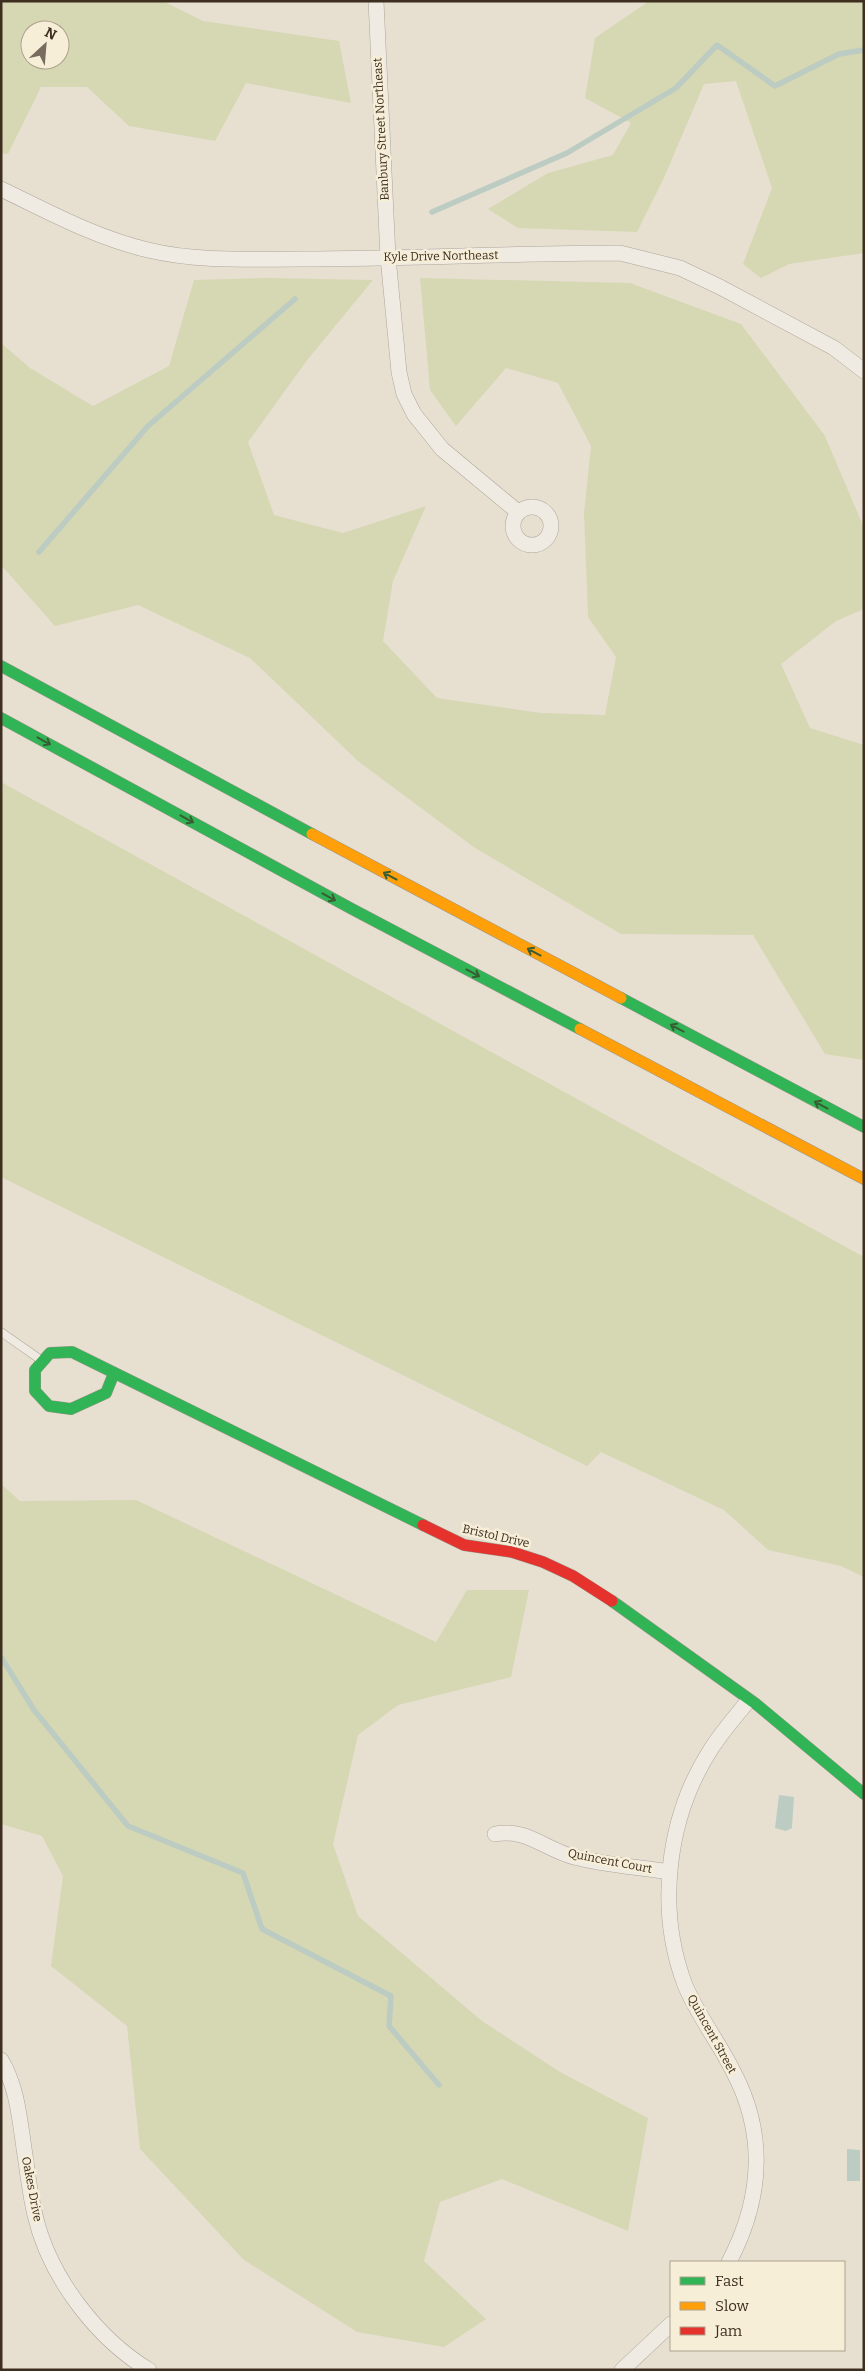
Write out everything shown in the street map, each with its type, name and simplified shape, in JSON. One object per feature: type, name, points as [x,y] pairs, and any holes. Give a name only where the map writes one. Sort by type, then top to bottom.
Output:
[{"type":"main road","points":[[1,666],[374,868],[864,1127]]},
{"type":"main road","points":[[1,718],[361,914],[864,1179]]},
{"type":"main road","name":"Bristol Drive","points":[[43,1362],[50,1353],[72,1352],[464,1545],[496,1548],[527,1556],[557,1568],[611,1600],[686,1652],[864,1794]]},
{"type":"main road","points":[[43,1362],[35,1370],[35,1391],[49,1406],[71,1409],[106,1392],[114,1373]]},
{"type":"street","name":"Banbury Street Northeast","points":[[376,1],[375,20],[388,257],[399,372],[404,394],[414,414],[442,449],[518,512]]},
{"type":"street","name":"Kyle Drive Northeast","points":[[1,189],[81,228],[114,241],[149,251],[204,258],[620,253],[654,260],[680,268],[720,287],[834,348],[864,371]]},
{"type":"street","name":"Quincent Street","points":[[729,2261],[740,2240],[755,2190],[757,2157],[754,2132],[746,2100],[733,2070],[700,2017],[685,1984],[675,1948],[669,1912],[670,1872],[676,1830],[694,1780],[712,1748],[748,1700]]},
{"type":"street","name":"Quincent Court","points":[[495,1834],[507,1832],[521,1833],[549,1848],[574,1857],[670,1872]]},
{"type":"street","name":"Oakes Drive","points":[[1,2060],[14,2090],[35,2216],[56,2268],[76,2300],[94,2322],[121,2349],[149,2370]]},
{"type":"street","points":[[622,2370],[670,2325]]},
{"type":"lane","points":[[1,1332],[43,1362]]},
{"type":"green space","points":[[1,1],[163,1],[203,21],[339,41],[351,103],[246,83],[215,141],[129,126],[87,87],[41,87],[8,154],[1,153]]},
{"type":"green space","points":[[649,1],[864,1],[864,253],[789,264],[761,278],[743,264],[772,188],[736,81],[704,84],[663,180],[637,232],[518,228],[488,209],[548,173],[613,155],[631,123],[585,98],[595,38]]},
{"type":"green space","points":[[265,278],[373,280],[308,359],[248,442],[274,515],[343,533],[426,506],[393,581],[383,641],[437,698],[541,713],[605,715],[616,657],[588,617],[584,513],[591,446],[558,383],[506,368],[456,426],[430,390],[420,278],[630,283],[741,324],[825,436],[864,528],[864,609],[836,621],[781,664],[810,728],[864,745],[864,1060],[825,1054],[753,935],[621,934],[475,848],[359,762],[250,658],[138,605],[55,626],[1,565],[1,343],[30,368],[93,406],[169,366],[194,280]]},
{"type":"green space","points":[[1,782],[864,1257],[864,1577],[841,1566],[768,1550],[724,1510],[601,1452],[587,1466],[1,1177]]},
{"type":"green space","points":[[1,1484],[20,1501],[136,1500],[436,1642],[467,1590],[529,1590],[511,1677],[398,1705],[358,1735],[333,1844],[358,1916],[482,2021],[560,2072],[648,2118],[628,2231],[502,2179],[440,2202],[424,2261],[486,2319],[444,2347],[357,2332],[244,2260],[140,2149],[127,2026],[51,1966],[63,1876],[42,1836],[1,1824]]},
{"type":"shaded area","points":[[779,1795],[794,1797],[792,1828],[786,1831],[775,1828]]},
{"type":"shaded area","points":[[847,2149],[860,2150],[860,2181],[847,2181]]},
{"type":"waterway","points":[[432,212],[567,153],[676,88],[717,45],[775,86],[839,54],[864,50]]},
{"type":"waterway","points":[[39,552],[148,426],[295,299]]},
{"type":"waterway","points":[[1,1657],[34,1710],[128,1826],[243,1873],[262,1929],[391,1996],[389,2026],[439,2085]]},
{"type":"traffic: fast","points":[[1,666],[312,834]]},
{"type":"traffic: fast","points":[[1,718],[352,909],[580,1029]]},
{"type":"traffic: fast","points":[[621,998],[864,1127]]},
{"type":"traffic: fast","points":[[114,1373],[106,1393],[71,1409],[49,1406],[35,1391],[35,1370],[50,1353],[72,1352],[423,1525]]},
{"type":"traffic: fast","points":[[612,1601],[756,1704],[864,1794]]},
{"type":"traffic: slow","points":[[312,834],[621,998]]},
{"type":"traffic: slow","points":[[580,1029],[864,1179]]},
{"type":"traffic: jam","points":[[423,1525],[464,1545],[512,1552],[543,1562],[573,1576],[612,1601]]}]
